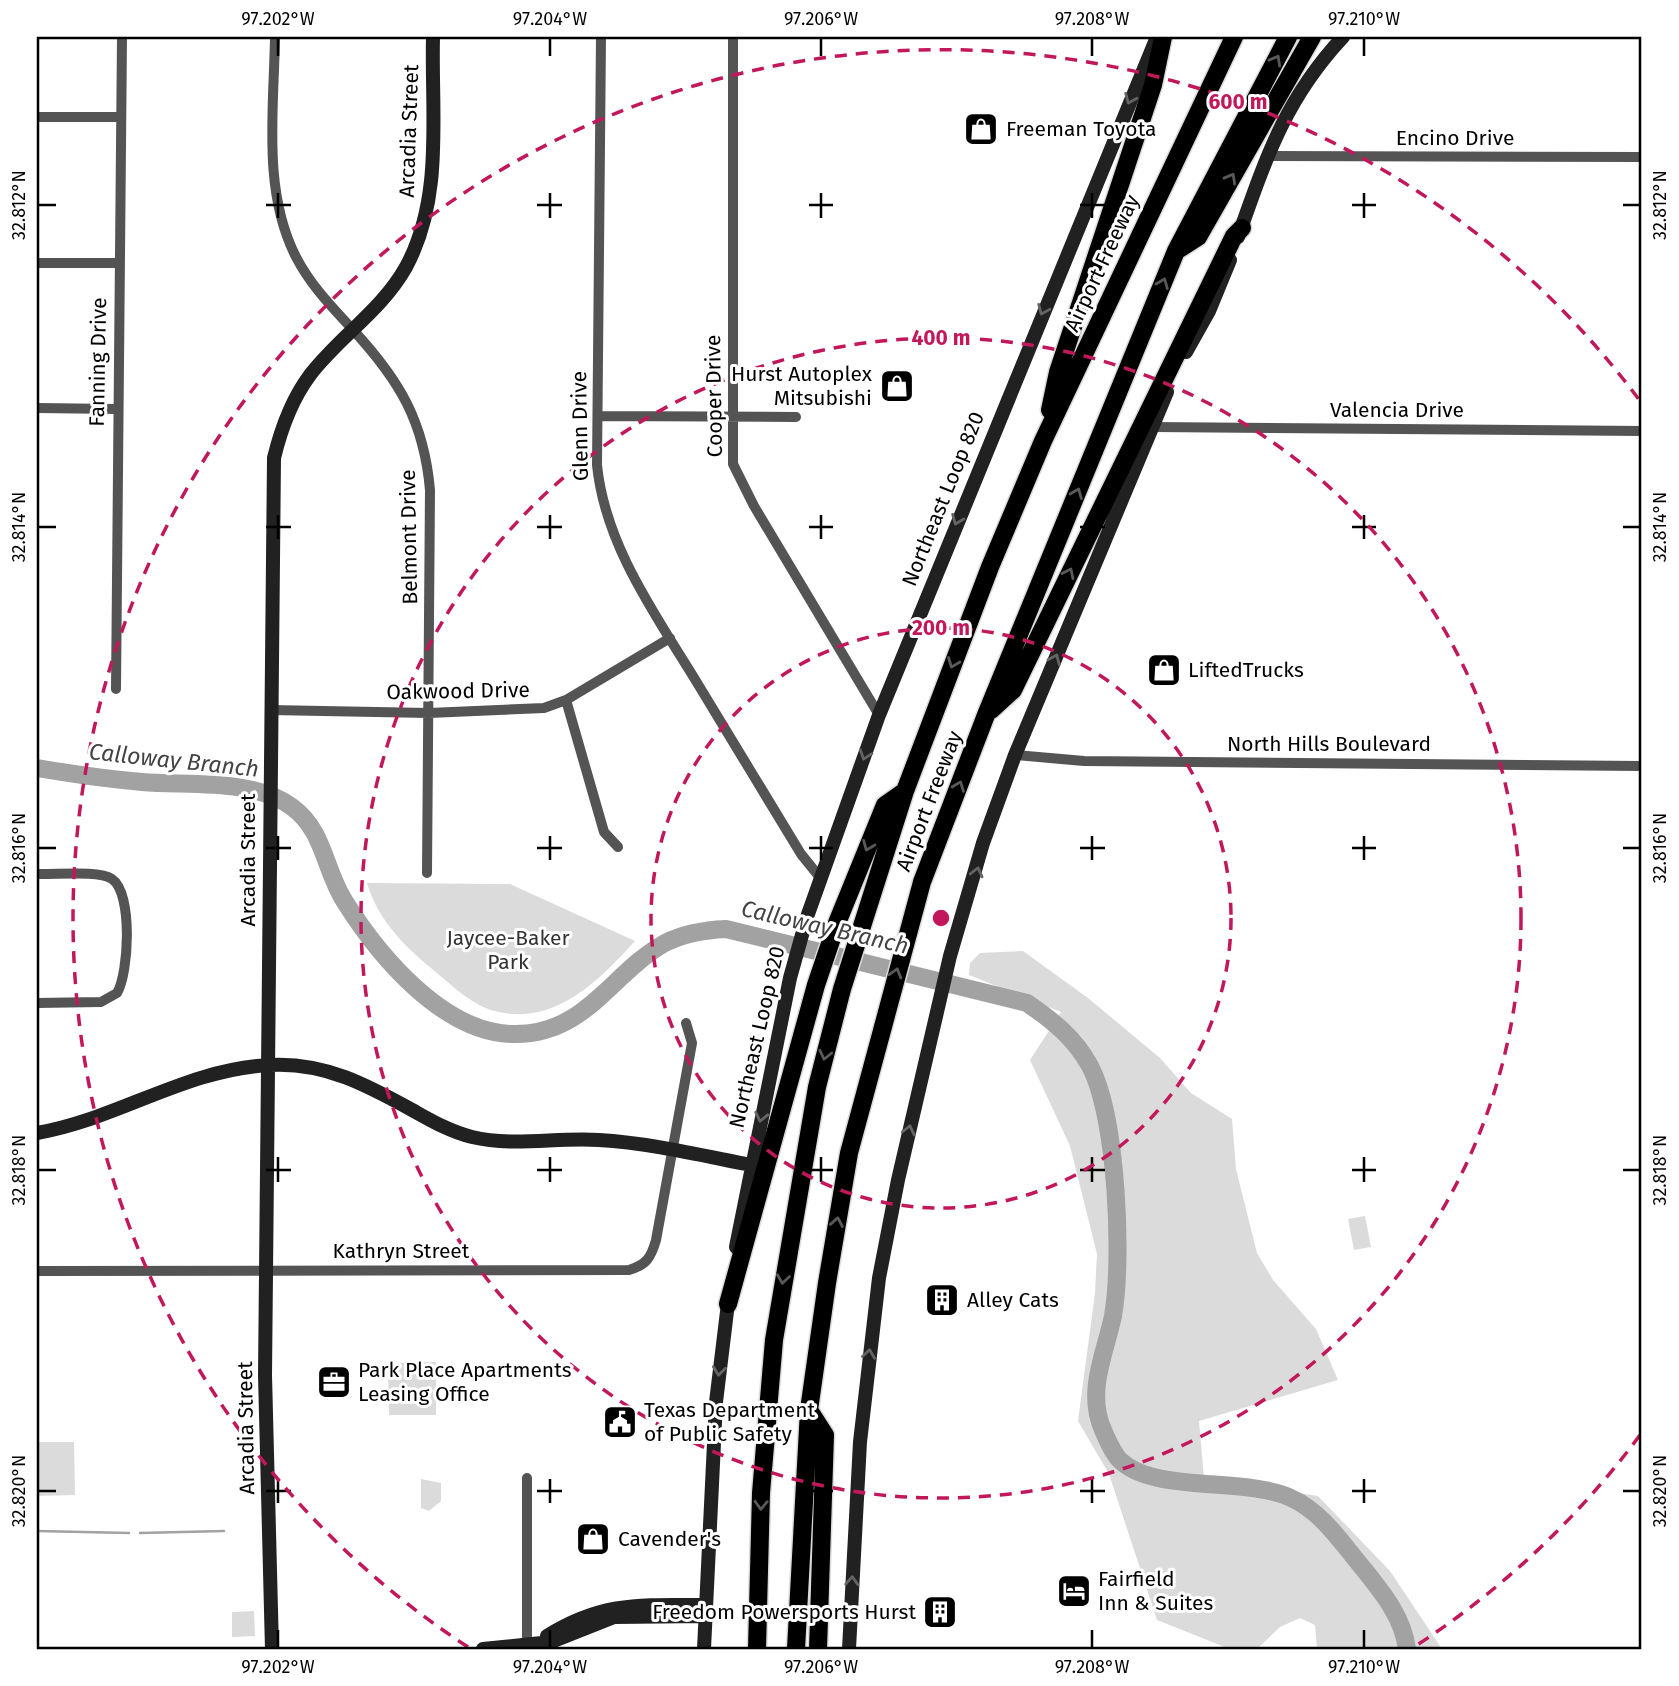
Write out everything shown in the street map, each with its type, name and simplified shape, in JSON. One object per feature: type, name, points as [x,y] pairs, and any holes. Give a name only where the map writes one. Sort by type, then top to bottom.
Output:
[{"type":"highway","points":[[1043,441],[1058,372],[1153,85],[1163,37]]},
{"type":"highway","points":[[1194,116],[1221,37]]},
{"type":"highway","name":"Airport Freeway","points":[[758,1644],[761,1493],[774,1340],[817,1087],[842,989],[905,791],[990,567],[1043,441],[1194,116],[1234,37]]},
{"type":"highway","points":[[1177,251],[1289,37]]},
{"type":"highway","name":"Airport Freeway","points":[[796,1649],[809,1410],[849,1153],[922,882],[986,715],[1177,251],[1198,237],[1312,37]]},
{"type":"highway","points":[[986,715],[1013,690],[1209,284],[1234,236],[1242,228]]},
{"type":"highway","points":[[728,1304],[816,985],[837,923],[885,805],[905,791]]},
{"type":"highway","points":[[809,1410],[825,1435],[818,1649]]},
{"type":"main road","name":"Arcadia Street","points":[[272,1649],[266,1271],[274,458],[286,419],[311,374],[353,330],[405,268],[426,211],[433,148],[433,37]]},
{"type":"main road","name":"Northeast Loop 820","points":[[704,1649],[716,1402],[728,1304],[751,1165],[790,978],[807,917],[879,715],[1157,37]]},
{"type":"main road","points":[[849,1649],[860,1442],[877,1292],[898,1180],[935,1018],[983,843],[1015,755],[1172,378],[1209,311],[1267,156],[1300,88],[1343,37]]},
{"type":"main road","points":[[37,1133],[76,1124],[209,1073],[268,1065],[303,1065],[333,1071],[368,1085],[443,1126],[471,1137],[496,1140],[597,1140],[673,1150],[751,1165]]},
{"type":"main road","points":[[483,1649],[532,1644],[585,1617],[620,1605],[705,1611]]},
{"type":"street","name":"Fanning Drive","points":[[116,689],[116,409],[122,37]]},
{"type":"street","name":"Belmont Drive","points":[[275,37],[274,166],[281,220],[294,254],[311,284],[400,387],[418,427],[428,464],[427,873]]},
{"type":"street","name":"Glenn Drive","points":[[601,37],[597,465],[603,505],[626,561],[670,638],[801,854],[822,880]]},
{"type":"street","name":"Cooper Drive","points":[[733,37],[733,464],[739,480],[879,715]]},
{"type":"street","points":[[37,117],[120,117]]},
{"type":"street","name":"Encino Drive","points":[[1267,156],[1642,157]]},
{"type":"street","points":[[37,262],[119,263]]},
{"type":"street","points":[[37,408],[116,409]]},
{"type":"street","points":[[598,416],[796,416]]},
{"type":"street","name":"Valencia Drive","points":[[1152,427],[1642,431]]},
{"type":"street","name":"Oakwood Drive","points":[[270,710],[429,713],[544,709],[566,700],[670,638]]},
{"type":"street","points":[[566,700],[604,832],[618,846]]},
{"type":"street","name":"North Hills Boulevard","points":[[1015,755],[1084,761],[1642,766]]},
{"type":"street","points":[[37,874],[104,876],[118,885],[125,906],[125,966],[117,993],[92,1003],[37,1003]]},
{"type":"street","points":[[673,1150],[692,1043],[686,1023]]},
{"type":"street","name":"Kathryn Street","points":[[37,1271],[629,1270],[643,1266],[651,1256],[673,1150]]},
{"type":"street","points":[[527,1478],[532,1644]]},
{"type":"green space","name":"Jaycee-Baker Park","points":[[367,883],[510,884],[635,941],[605,972],[570,999],[552,1008],[511,1014],[488,1009],[472,1001],[421,959],[384,919]]},
{"type":"green space","points":[[1023,951],[1088,998],[1160,1058],[1191,1093],[1232,1119],[1236,1169],[1257,1253],[1273,1280],[1316,1329],[1338,1380],[1199,1421],[1204,1478],[1318,1496],[1390,1571],[1442,1649],[1317,1649],[1315,1625],[1300,1618],[1280,1627],[1257,1649],[1227,1648],[1157,1620],[1109,1474],[1078,1421],[1095,1293],[1097,1254],[1070,1146],[1030,1060],[1061,1012],[969,975],[970,963],[980,953]]},
{"type":"green space","points":[[1365,1216],[1371,1247],[1354,1250],[1348,1219]]},
{"type":"green space","points":[[436,1362],[436,1415],[389,1415],[388,1363]]},
{"type":"green space","points":[[37,1442],[74,1442],[75,1495],[37,1496]]},
{"type":"green space","points":[[421,1479],[441,1483],[441,1501],[429,1511],[421,1508]]},
{"type":"green space","points":[[254,1611],[255,1636],[232,1637],[232,1612]]},
{"type":"waterway","name":"Calloway Branch","points":[[37,768],[129,781],[239,787],[258,791],[292,807],[303,817],[318,839],[345,902],[395,967],[439,1006],[463,1021],[488,1031],[514,1034],[539,1032],[560,1024],[579,1014],[665,943],[695,933],[726,929],[1027,1003],[1062,1030],[1084,1056],[1099,1089],[1106,1119],[1115,1189],[1116,1291],[1113,1316],[1099,1373],[1096,1402],[1103,1430],[1114,1452],[1122,1462],[1138,1472],[1157,1478],[1251,1488],[1273,1492],[1302,1504],[1330,1528],[1384,1595],[1401,1626],[1407,1649]]},
{"type":"waterway","points":[[37,1531],[129,1533]]},
{"type":"waterway","points":[[140,1533],[224,1531]]},
{"type":"place","name":"Freeman Toyota","points":[[981,129]]},
{"type":"place","name":"Hurst Autoplex Mitsubishi","points":[[897,386]]},
{"type":"place","name":"LiftedTrucks","points":[[1164,670]]},
{"type":"place","name":"Alley Cats","points":[[942,1300]]},
{"type":"place","name":"Park Place Apartments Leasing Office","points":[[334,1382]]},
{"type":"place","name":"Texas Department of Public Safety","points":[[620,1422]]},
{"type":"place","name":"Cavender's","points":[[593,1539]]},
{"type":"place","name":"Fairfield Inn & Suites","points":[[1074,1591]]},
{"type":"place","name":"Freedom Powersports Hurst","points":[[940,1612]]}]
